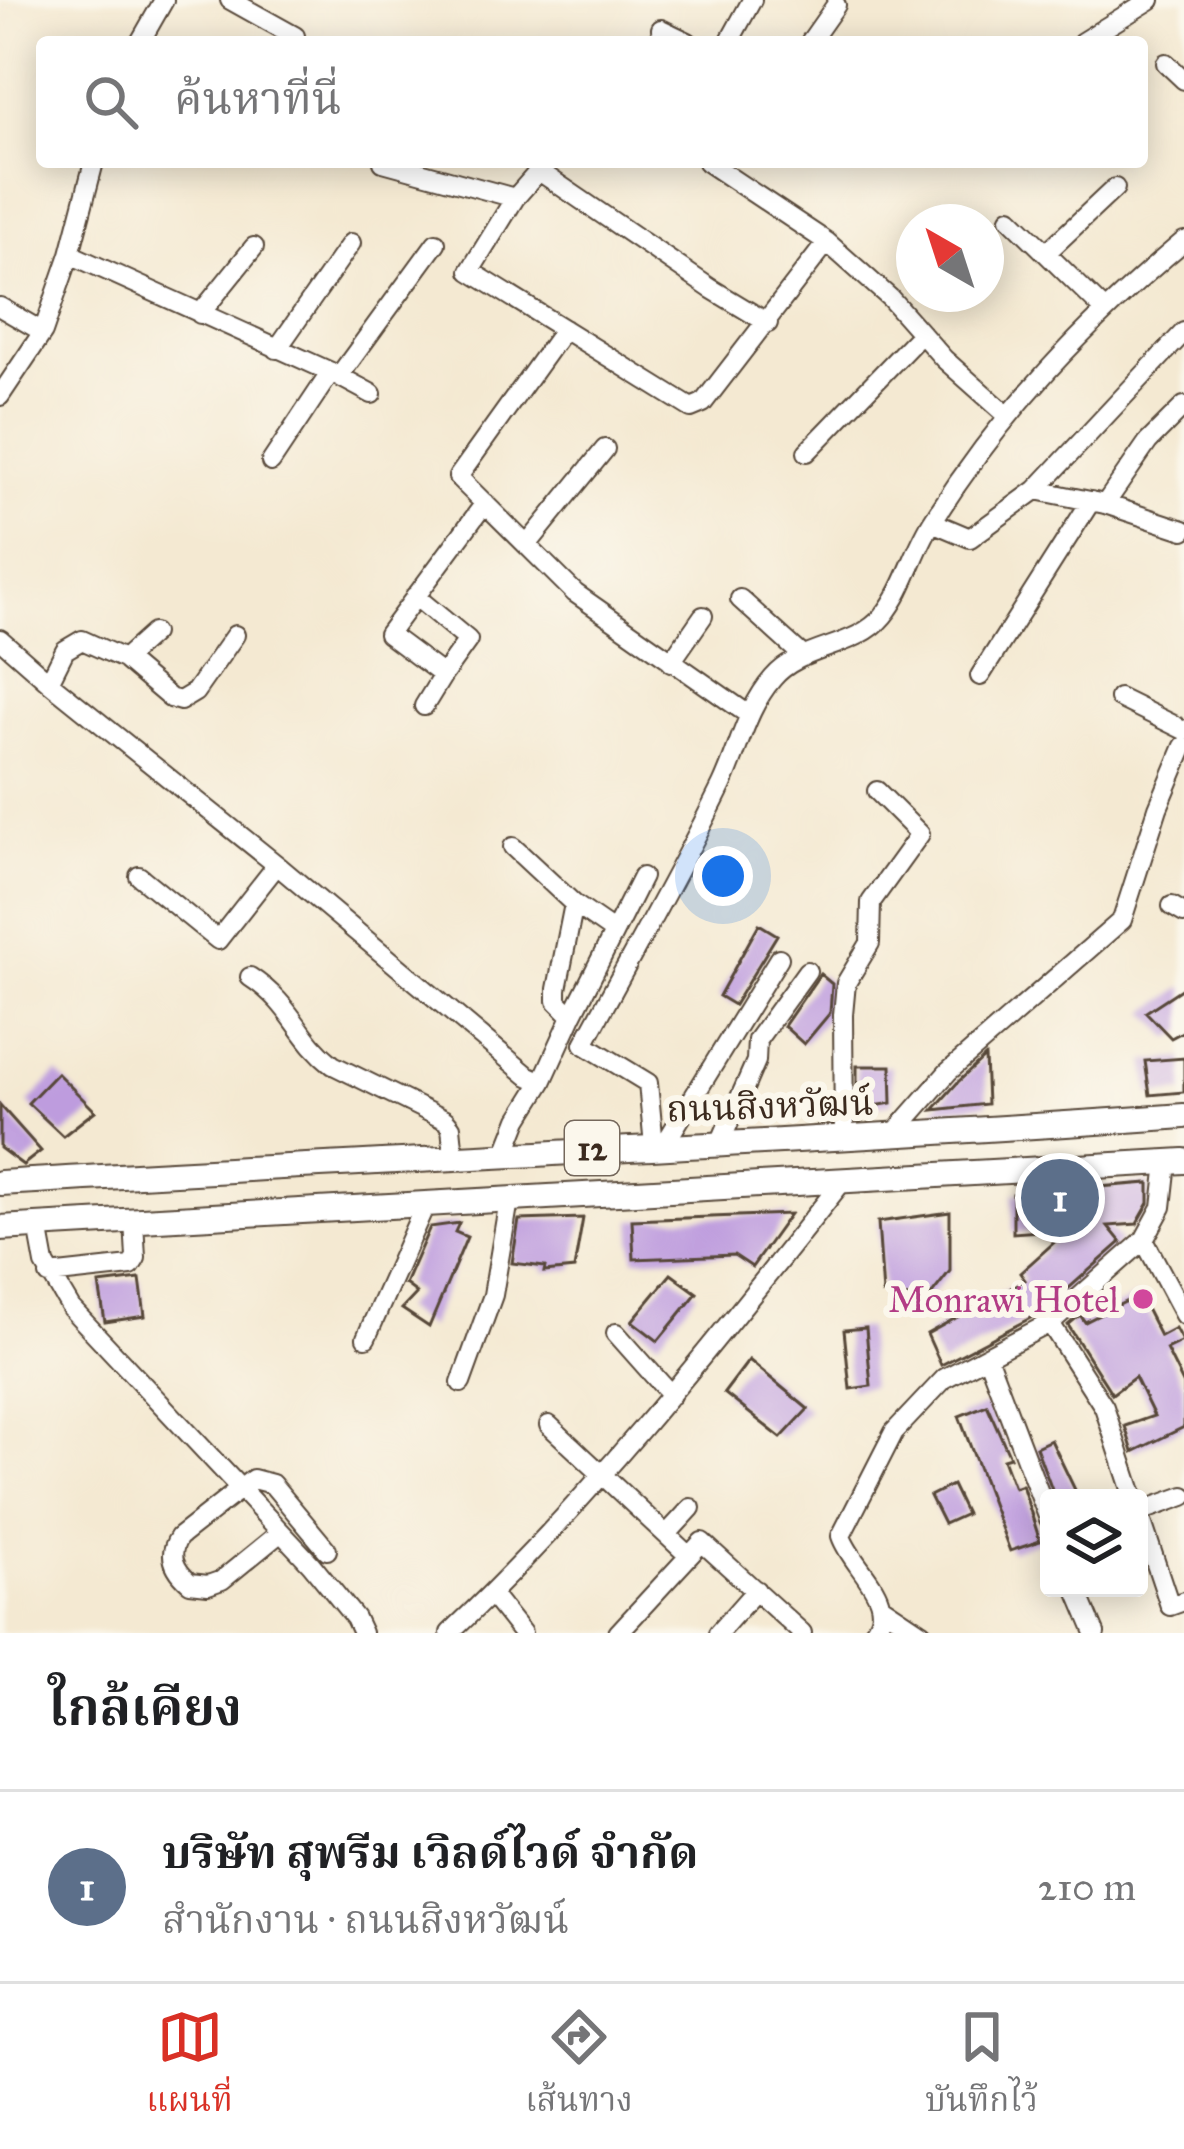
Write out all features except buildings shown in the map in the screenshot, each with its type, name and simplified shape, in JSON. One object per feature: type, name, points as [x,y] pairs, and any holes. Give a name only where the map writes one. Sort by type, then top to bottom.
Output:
[{"type":"main road","name":"ถนนสิงหวัฒน์","points":[[2,1181],[891,1137],[1184,1116]]},
{"type":"main road","name":"12","points":[[0,1228],[1176,1161]]},
{"type":"street","points":[[143,36],[164,0]]},
{"type":"street","points":[[230,0],[295,36]]},
{"type":"street","points":[[732,36],[752,0]]},
{"type":"street","points":[[1092,36],[1150,0]]},
{"type":"street","points":[[814,36],[836,5]]},
{"type":"street","points":[[661,29],[676,36]]},
{"type":"street","points":[[1166,63],[1184,80]]},
{"type":"street","points":[[0,396],[43,332],[92,168]]},
{"type":"street","points":[[405,168],[515,198]]},
{"type":"street","points":[[542,168],[515,198],[470,271],[691,408],[703,403],[827,242]]},
{"type":"street","points":[[544,168],[768,323]]},
{"type":"street","points":[[724,168],[827,242],[1007,415]]},
{"type":"street","points":[[1046,253],[1115,188]]},
{"type":"street","points":[[1010,218],[1103,309]]},
{"type":"street","points":[[659,1145],[648,1082],[584,1044],[724,782],[749,715],[775,676],[803,656],[880,621],[932,522],[1007,415],[1103,309],[1184,242]]},
{"type":"street","points":[[277,349],[351,243]]},
{"type":"street","points":[[272,462],[436,243]]},
{"type":"street","points":[[200,314],[254,247]]},
{"type":"street","points":[[70,254],[372,394]]},
{"type":"street","points":[[0,307],[43,332]]},
{"type":"street","points":[[564,329],[458,477],[575,593],[749,715]]},
{"type":"street","points":[[932,522],[970,538],[1036,490],[1184,332]]},
{"type":"street","points":[[807,452],[921,334]]},
{"type":"street","points":[[980,676],[1098,503],[1184,406]]},
{"type":"street","points":[[527,545],[605,449]]},
{"type":"street","points":[[1036,490],[1098,503],[1184,530]]},
{"type":"street","points":[[443,675],[388,634],[485,503]]},
{"type":"street","points":[[416,596],[468,640],[424,706]]},
{"type":"street","points":[[740,599],[803,656]]},
{"type":"street","points":[[671,662],[704,616]]},
{"type":"street","points":[[124,659],[153,633]]},
{"type":"street","points":[[49,682],[64,650],[82,640],[124,659],[170,698],[180,701],[195,692],[235,635]]},
{"type":"street","points":[[0,639],[527,1075],[542,1082]]},
{"type":"street","points":[[1119,698],[1184,730]]},
{"type":"street","points":[[891,1137],[948,1072],[1122,920],[1158,808],[1184,746]]},
{"type":"street","points":[[844,1138],[847,983],[870,943],[871,902],[920,834],[877,791]]},
{"type":"street","points":[[513,847],[574,904],[613,931]]},
{"type":"street","points":[[139,876],[218,940],[277,865]]},
{"type":"street","points":[[506,1153],[642,877]]},
{"type":"street","points":[[572,1016],[557,1000],[556,989],[574,904]]},
{"type":"street","points":[[659,1145],[779,958]]},
{"type":"street","points":[[720,1143],[756,1061],[757,1040],[807,971]]},
{"type":"street","points":[[250,977],[281,999],[317,1053],[332,1065],[446,1120],[454,1156]]},
{"type":"street","points":[[922,1633],[884,1607],[847,1555],[842,1535],[894,1432],[945,1378],[1050,1323],[1144,1240],[1162,1207],[1176,1161]]},
{"type":"street","points":[[450,1633],[603,1474],[842,1182]]},
{"type":"street","points":[[460,1383],[494,1294],[509,1200]]},
{"type":"street","points":[[366,1338],[425,1204]]},
{"type":"street","points":[[50,1275],[131,1266],[136,1258],[134,1220]]},
{"type":"street","points":[[38,1226],[50,1275],[70,1308],[281,1532],[340,1599],[362,1633]]},
{"type":"street","points":[[1144,1240],[1184,1315]]},
{"type":"street","points":[[1050,1323],[1104,1407],[1131,1489]]},
{"type":"street","points":[[616,1333],[671,1395]]},
{"type":"street","points":[[987,1356],[1040,1495]]},
{"type":"street","points":[[549,1425],[689,1556]]},
{"type":"street","points":[[281,1532],[215,1583],[200,1586],[181,1575],[172,1555],[179,1537],[253,1479],[266,1480],[327,1550]]},
{"type":"street","points":[[1148,1509],[1184,1496]]},
{"type":"street","points":[[667,1534],[691,1508]]},
{"type":"street","points":[[1148,1539],[1170,1606],[1184,1601]]},
{"type":"street","points":[[618,1633],[702,1542],[802,1633]]},
{"type":"street","points":[[718,1633],[756,1590]]},
{"type":"street","points":[[491,1594],[522,1633]]},
{"type":"street","points":[[1080,1597],[1095,1633]]},
{"type":"street","points":[[872,1633],[884,1607]]},
{"type":"place","name":"บริษัท สุพรีม เวิลด์ไวด์ จำกัด","points":[[1060,1198]]},
{"type":"place","name":"Monrawi Hotel","points":[[1143,1299]]}]
